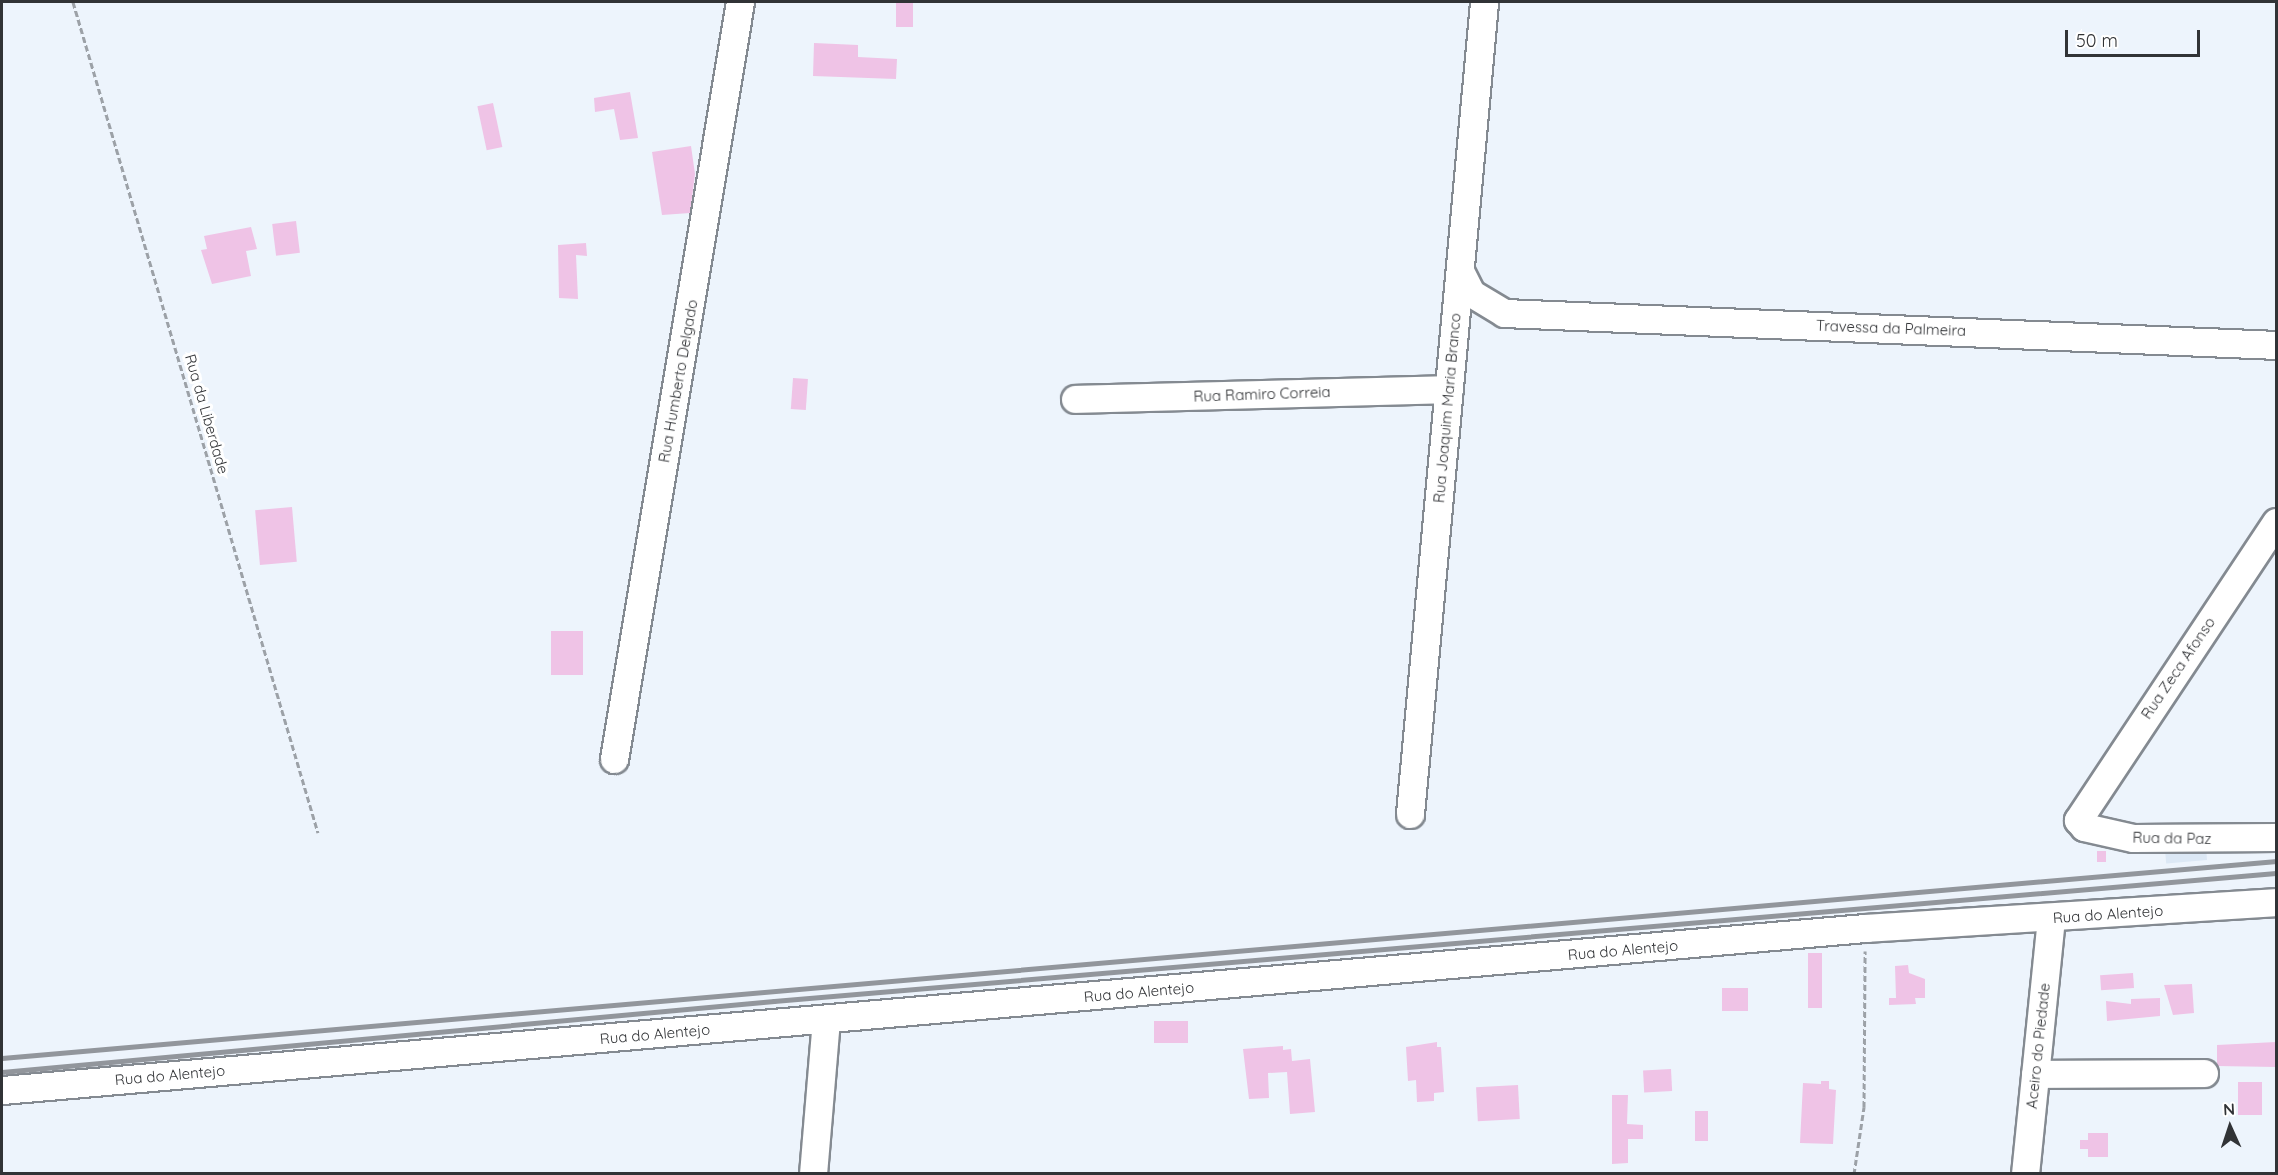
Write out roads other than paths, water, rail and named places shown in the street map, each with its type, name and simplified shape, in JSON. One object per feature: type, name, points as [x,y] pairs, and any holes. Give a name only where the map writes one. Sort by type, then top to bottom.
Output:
[{"type":"street","name":"Rua Humberto Delgado","points":[[614,759],[740,2]]},
{"type":"street","name":"Rua Joaquim Maria Branco","points":[[1410,813],[1484,2]]},
{"type":"street","name":"Travessa da Palmeira","points":[[1460,271],[1471,293],[1504,313]]},
{"type":"street","name":"Travessa da Palmeira","points":[[1454,336],[1467,320],[1481,311],[2277,345]]},
{"type":"street","name":"Rua Ramiro Correia","points":[[1075,399],[1449,389]]},
{"type":"street","name":"Rua Zeca Afonso","points":[[2079,815],[2277,522]]},
{"type":"street","name":"Rua da Paz","points":[[2079,815],[2084,827],[2133,838],[2277,837]]},
{"type":"street","name":"Rua do Alentejo","points":[[2,1090],[1866,928],[2277,902]]},
{"type":"street","name":"Aceiro do Piedade","points":[[2025,1173],[2051,918]]},
{"type":"street","points":[[813,1173],[826,1020]]},
{"type":"street","points":[[2035,1074],[2204,1073]]},
{"type":"railway","points":[[2,1058],[2276,861]]},
{"type":"railway","points":[[2,1072],[774,1001],[2276,873]]}]
